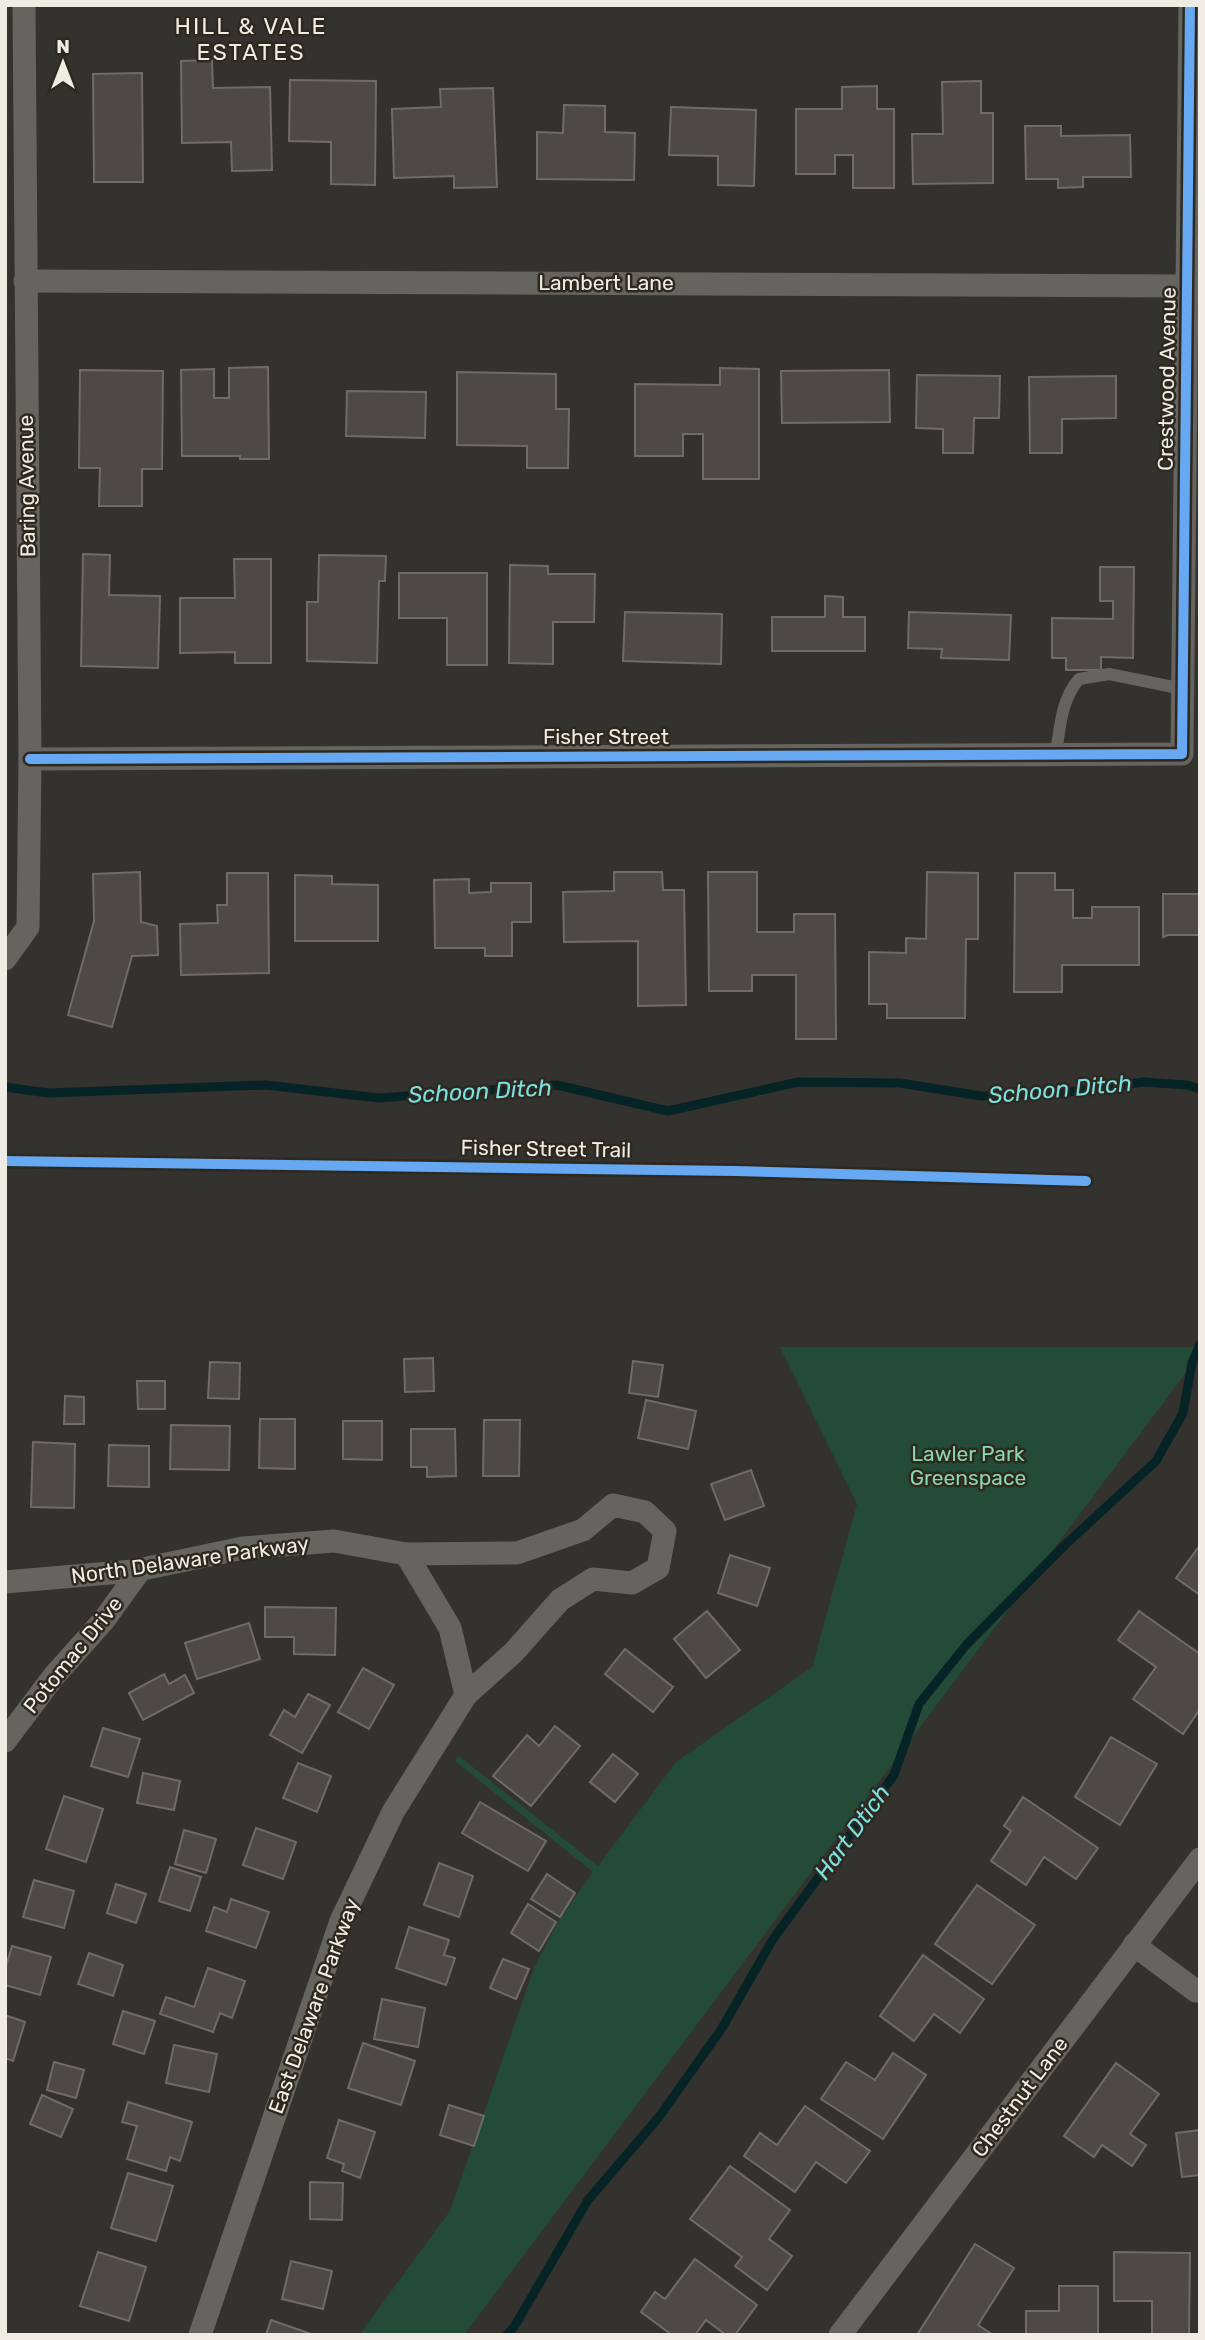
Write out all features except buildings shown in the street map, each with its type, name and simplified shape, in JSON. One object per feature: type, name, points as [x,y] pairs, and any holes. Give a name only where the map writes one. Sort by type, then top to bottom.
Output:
[{"type":"street","name":"Baring Avenue","points":[[5,959],[28,927],[30,759],[24,281],[24,5]]},
{"type":"street","name":"Crestwood Avenue","points":[[1182,754],[1190,5]]},
{"type":"street","name":"Lambert Lane","points":[[24,281],[1188,286]]},
{"type":"street","name":"Fisher Street","points":[[30,759],[1182,754]]},
{"type":"street","name":"North Delaware Parkway","points":[[5,1582],[140,1570],[243,1548],[334,1541],[406,1554],[517,1553],[583,1530],[613,1505]]},
{"type":"street","name":"East Delaware Parkway","points":[[200,2335],[341,1921],[393,1812],[466,1695],[514,1652],[560,1600],[593,1579],[632,1583],[658,1569],[665,1531],[645,1512],[613,1505]]},
{"type":"street","points":[[406,1554],[450,1628],[466,1695]]},
{"type":"street","name":"Potomac Drive","points":[[5,1741],[54,1676],[104,1620],[140,1570]]},
{"type":"street","name":"Chestnut Lane","points":[[840,2335],[1200,1859]]},
{"type":"street","points":[[1135,1945],[1196,1991]]},
{"type":"lane","points":[[1056,754],[1063,707],[1069,690],[1079,678],[1109,674],[1183,689]]},
{"type":"green space","name":"Lawler Park Greenspace","points":[[780,1347],[1200,1347],[1200,1354],[464,2335],[359,2335],[450,2211],[534,1968],[557,1923],[593,1872],[455,1761],[459,1756],[598,1866],[676,1762],[812,1667],[857,1504]]},
{"type":"waterway","name":"Schoon Ditch","points":[[5,1087],[48,1093],[266,1085],[379,1098],[557,1085],[668,1111],[798,1082],[900,1083],[981,1096],[1061,1093],[1144,1082],[1187,1085],[1200,1089]]},
{"type":"waterway","name":"Hart Dtich","points":[[507,2335],[588,2200],[659,2117],[722,2028],[773,1939],[894,1775],[919,1704],[967,1644],[1066,1544],[1156,1461],[1183,1413],[1192,1363],[1200,1344]]},
{"type":"cycle path","points":[[30,759],[1182,754],[1190,5]]},
{"type":"cycle path","name":"Fisher Street Trail","points":[[5,1161],[735,1171],[1086,1181]]},
{"type":"district","name":"HILL & VALE ESTATES","points":[[251,39]]}]
